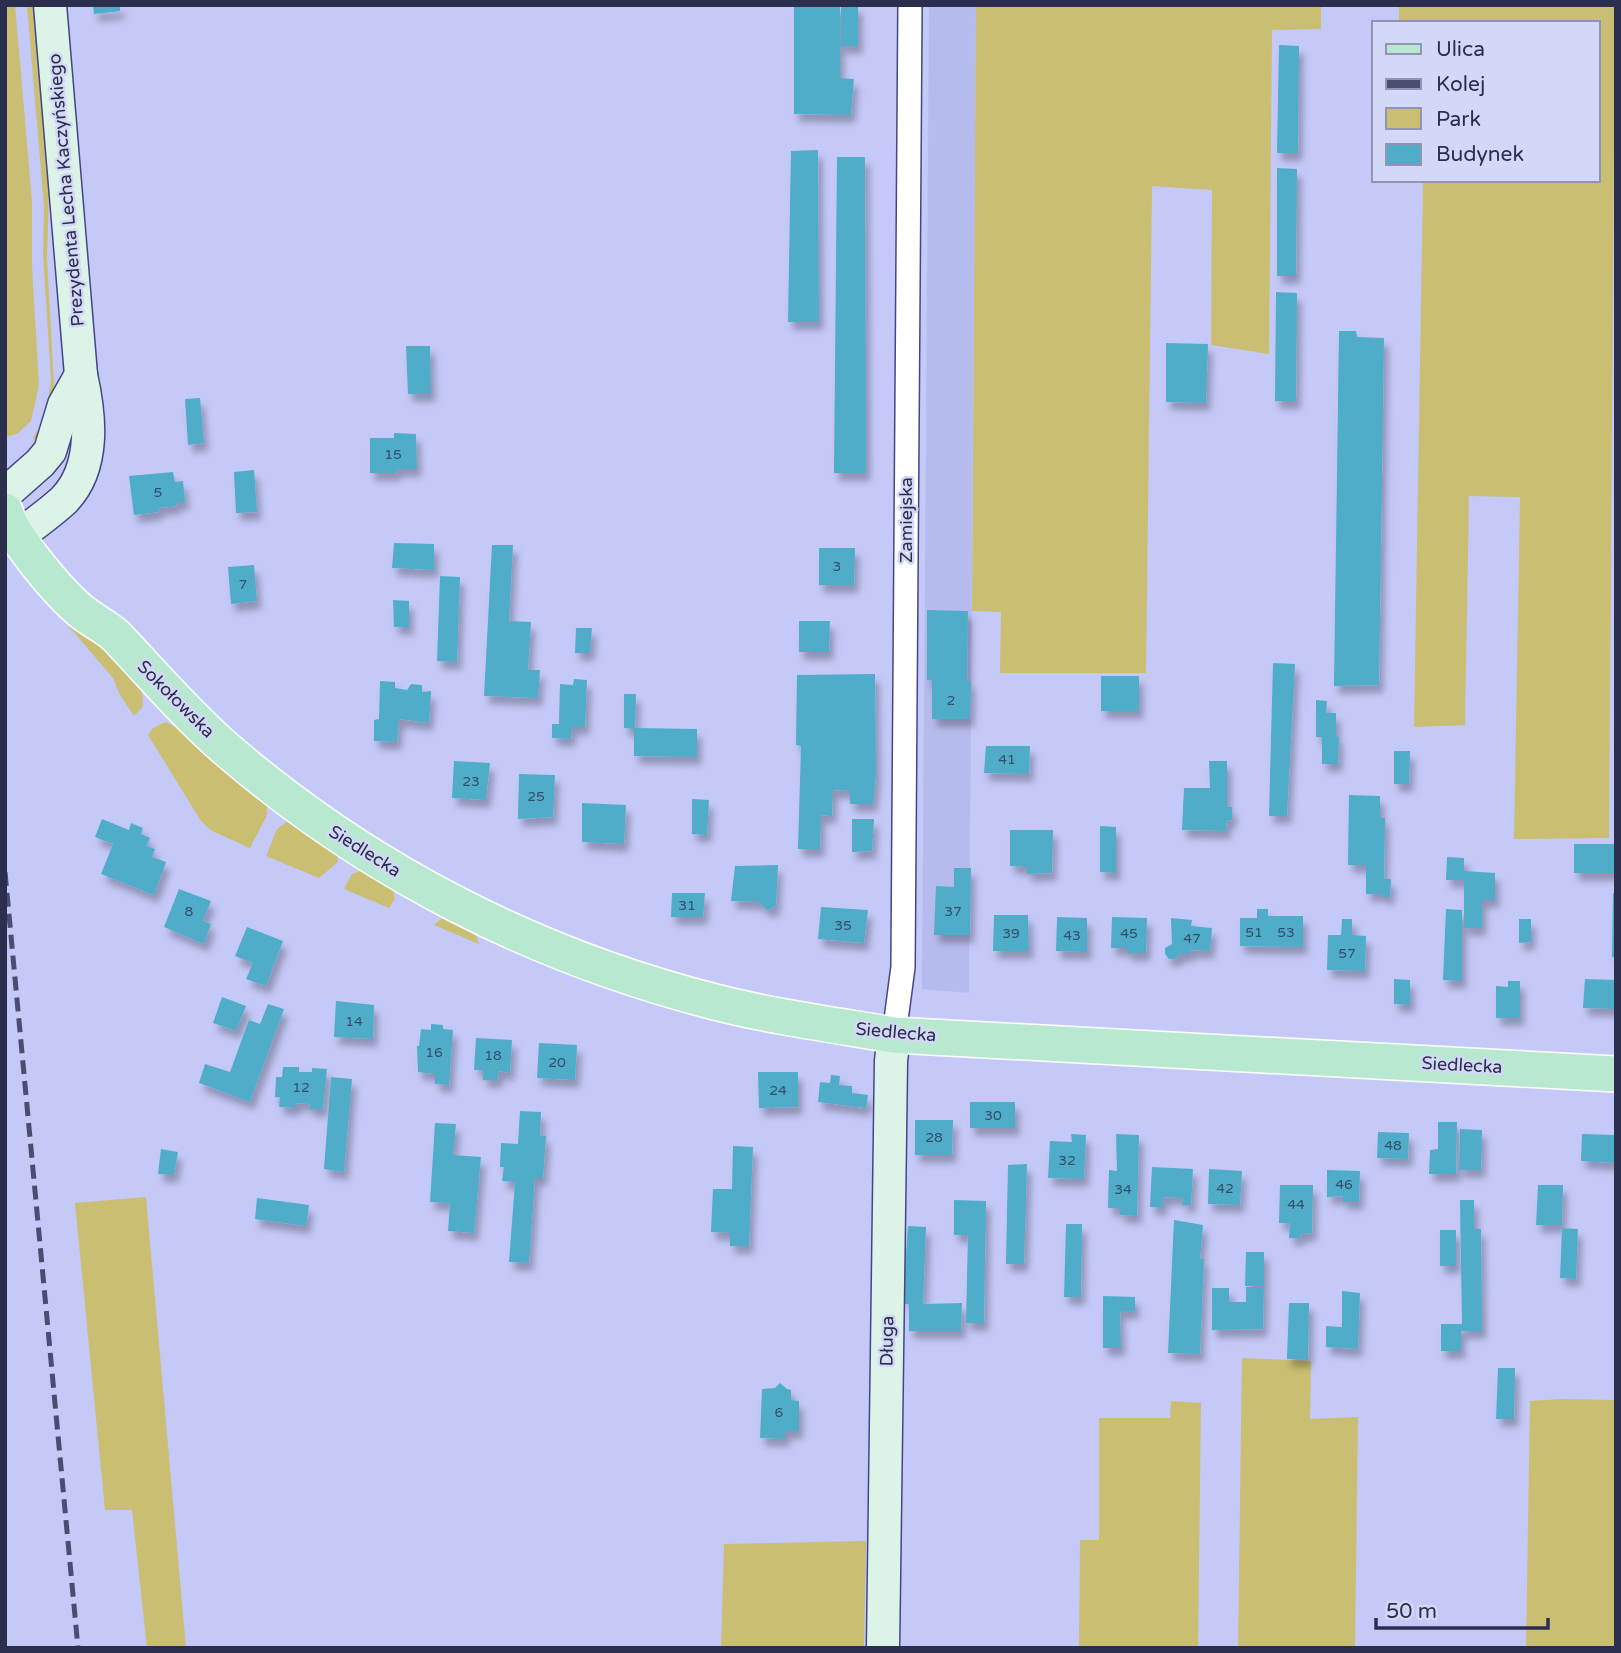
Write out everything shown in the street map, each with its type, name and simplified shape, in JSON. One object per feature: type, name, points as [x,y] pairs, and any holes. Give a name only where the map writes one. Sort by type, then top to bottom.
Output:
[{"type":"main road","name":"Prezydenta Lecha Kaczyńskiego","points":[[19,524],[64,500],[73,489],[82,467],[89,424],[89,408],[81,375],[50,5]]},
{"type":"main road","points":[[5,496],[50,451],[64,405],[81,375]]},
{"type":"main road","name":"Sokołowska","points":[[5,496],[19,524],[93,595],[115,635],[175,700],[240,761]]},
{"type":"main road","name":"Siedlecka","points":[[240,761],[303,810],[379,861],[452,903],[546,947],[629,977],[717,1002],[804,1021],[894,1035],[1616,1074]]},
{"type":"main road","name":"Długa","points":[[883,1648],[891,1061],[894,1035]]},
{"type":"street","name":"Zamiejska","points":[[894,1035],[903,967],[910,5]]},
{"type":"shaded area","points":[[929,5],[976,5],[969,993],[922,989]]},
{"type":"green space","points":[[5,5],[15,5],[32,201],[32,266],[39,385],[31,421],[17,434],[5,437]]},
{"type":"green space","points":[[27,5],[37,5],[50,159],[47,258],[54,384],[45,418],[51,380],[43,254],[44,207]]},
{"type":"green space","points":[[976,5],[1321,5],[1321,29],[1272,30],[1269,354],[1211,345],[1212,190],[1152,186],[1146,673],[1000,673],[1001,612],[972,611]]},
{"type":"green space","points":[[1399,5],[1615,5],[1609,838],[1514,839],[1520,497],[1469,496],[1465,725],[1414,727],[1423,182],[1600,182],[1600,21],[1399,21]]},
{"type":"green space","points":[[45,418],[37,443],[33,438]]},
{"type":"green space","points":[[63,604],[142,692],[143,706],[134,716],[113,678],[60,616]]},
{"type":"green space","points":[[166,722],[179,729],[267,806],[267,815],[250,848],[212,831],[201,821],[148,735],[153,728]]},
{"type":"green space","points":[[288,821],[336,852],[338,862],[319,878],[266,856],[277,829]]},
{"type":"green space","points":[[363,870],[392,887],[395,899],[389,908],[344,889],[352,874]]},
{"type":"green space","points":[[448,918],[475,932],[479,944],[434,925],[441,919]]},
{"type":"green space","points":[[146,1197],[186,1648],[147,1648],[132,1510],[105,1510],[75,1203]]},
{"type":"green space","points":[[1242,1358],[1311,1361],[1310,1419],[1358,1417],[1355,1648],[1238,1648]]},
{"type":"green space","points":[[1616,1400],[1616,1648],[1526,1648],[1530,1401]]},
{"type":"green space","points":[[1171,1401],[1201,1403],[1198,1648],[1079,1648],[1080,1540],[1099,1540],[1099,1418],[1170,1418]]},
{"type":"green space","points":[[866,1541],[864,1648],[721,1648],[724,1544]]},
{"type":"building","points":[[93,5],[120,5],[120,11],[94,14]]},
{"type":"building","points":[[794,5],[840,5],[840,78],[854,79],[851,115],[794,114]]},
{"type":"building","points":[[841,5],[858,5],[858,46],[841,46]]},
{"type":"building","points":[[1279,45],[1299,46],[1298,153],[1277,153]]},
{"type":"building","points":[[818,150],[819,322],[788,322],[791,151]]},
{"type":"building","points":[[837,157],[865,157],[866,473],[834,473]]},
{"type":"building","points":[[1277,168],[1297,169],[1296,276],[1277,276]]},
{"type":"building","points":[[1276,292],[1297,293],[1296,401],[1275,401]]},
{"type":"building","points":[[1339,331],[1356,331],[1357,337],[1384,338],[1379,685],[1334,686]]},
{"type":"building","points":[[1166,343],[1208,344],[1206,403],[1166,402]]},
{"type":"building","points":[[406,346],[430,346],[431,394],[408,394]]},
{"type":"building","points":[[200,398],[204,443],[188,445],[185,399]]},
{"type":"building","points":[[394,433],[416,434],[417,469],[397,469],[396,473],[370,473],[370,438],[394,438]]},
{"type":"building","points":[[254,470],[257,512],[236,513],[234,472]]},
{"type":"building","points":[[173,472],[175,482],[183,481],[185,502],[159,508],[158,512],[134,515],[129,476]]},
{"type":"building","points":[[394,543],[434,544],[434,570],[392,568]]},
{"type":"building","points":[[492,545],[513,545],[509,621],[531,622],[528,670],[540,670],[538,698],[484,696]]},
{"type":"building","points":[[819,548],[855,548],[854,585],[819,585]]},
{"type":"building","points":[[254,565],[257,601],[231,604],[228,567]]},
{"type":"building","points":[[440,576],[460,577],[457,662],[437,661]]},
{"type":"building","points":[[393,600],[409,601],[409,627],[394,627]]},
{"type":"building","points":[[927,610],[968,611],[967,681],[971,681],[970,719],[932,719],[932,680],[927,680]]},
{"type":"building","points":[[799,621],[830,621],[829,652],[799,652]]},
{"type":"building","points":[[576,628],[592,628],[590,653],[575,653]]},
{"type":"building","points":[[1273,663],[1295,664],[1287,816],[1269,816]]},
{"type":"building","points":[[875,674],[876,776],[873,804],[850,804],[850,791],[833,790],[832,816],[821,815],[820,849],[798,849],[801,746],[796,745],[797,675]]},
{"type":"building","points":[[1101,676],[1139,676],[1139,711],[1101,711]]},
{"type":"building","points":[[574,679],[587,680],[585,727],[572,727],[571,739],[552,738],[552,724],[559,724],[560,684],[573,685]]},
{"type":"building","points":[[380,681],[395,682],[395,688],[407,690],[411,684],[422,685],[422,692],[431,691],[429,723],[399,719],[397,742],[374,741],[374,720],[379,719]]},
{"type":"building","points":[[624,694],[636,694],[635,728],[697,729],[697,757],[634,756],[634,729],[624,728]]},
{"type":"building","points":[[1316,700],[1327,701],[1326,713],[1336,713],[1338,764],[1322,764],[1322,737],[1316,737]]},
{"type":"building","points":[[986,746],[1030,746],[1029,774],[984,773]]},
{"type":"building","points":[[1394,751],[1410,751],[1409,784],[1394,784]]},
{"type":"building","points":[[454,761],[490,763],[486,800],[452,798]]},
{"type":"building","points":[[1209,761],[1227,761],[1227,807],[1232,807],[1232,820],[1226,821],[1227,831],[1182,830],[1184,788],[1210,788]]},
{"type":"building","points":[[519,774],[555,775],[553,817],[518,819]]},
{"type":"building","points":[[1349,795],[1380,796],[1380,818],[1385,818],[1384,879],[1391,879],[1390,897],[1383,897],[1383,894],[1366,894],[1366,865],[1348,865]]},
{"type":"building","points":[[692,799],[709,800],[707,835],[692,834]]},
{"type":"building","points":[[582,803],[626,805],[624,844],[582,842]]},
{"type":"building","points":[[102,819],[129,830],[131,823],[143,828],[141,834],[150,838],[146,846],[155,849],[152,857],[166,862],[154,895],[101,874],[113,844],[95,837]]},
{"type":"building","points":[[852,819],[874,819],[872,851],[852,852]]},
{"type":"building","points":[[1100,826],[1116,827],[1116,873],[1100,872]]},
{"type":"building","points":[[1010,830],[1053,830],[1052,873],[1027,874],[1027,867],[1010,866]]},
{"type":"building","points":[[1574,844],[1616,844],[1616,873],[1574,873]]},
{"type":"building","points":[[1447,857],[1464,858],[1464,871],[1495,873],[1495,900],[1482,900],[1482,928],[1464,928],[1464,880],[1446,880]]},
{"type":"building","points":[[778,865],[776,905],[773,908],[767,910],[759,902],[731,901],[735,866]]},
{"type":"building","points":[[954,868],[971,868],[970,935],[934,935],[936,886],[954,887]]},
{"type":"building","points":[[179,889],[211,901],[203,921],[211,924],[204,944],[164,927]]},
{"type":"building","points":[[672,893],[705,893],[703,917],[671,917]]},
{"type":"building","points":[[1613,893],[1616,893],[1616,957],[1612,957]]},
{"type":"building","points":[[821,907],[868,910],[864,943],[818,939]]},
{"type":"building","points":[[1257,909],[1268,909],[1268,916],[1303,916],[1303,947],[1240,946],[1240,918],[1257,918]]},
{"type":"building","points":[[1446,909],[1462,910],[1462,981],[1443,980]]},
{"type":"building","points":[[994,915],[1028,915],[1029,951],[993,951]]},
{"type":"building","points":[[1057,917],[1087,918],[1087,952],[1056,951]]},
{"type":"building","points":[[1112,917],[1147,918],[1146,953],[1127,953],[1127,948],[1111,948]]},
{"type":"building","points":[[1171,918],[1192,920],[1191,926],[1212,928],[1210,951],[1190,950],[1190,954],[1180,954],[1175,959],[1169,959],[1165,948],[1172,944]]},
{"type":"building","points":[[1342,919],[1352,919],[1352,935],[1366,936],[1365,971],[1327,970],[1328,935],[1341,935]]},
{"type":"building","points":[[1519,919],[1531,919],[1531,942],[1519,943]]},
{"type":"building","points":[[247,927],[283,941],[266,986],[246,979],[253,963],[235,956]]},
{"type":"building","points":[[1394,979],[1410,980],[1410,1005],[1394,1004]]},
{"type":"building","points":[[1585,979],[1616,980],[1616,1009],[1583,1008]]},
{"type":"building","points":[[1508,981],[1520,981],[1520,1018],[1496,1018],[1496,986],[1508,987]]},
{"type":"building","points":[[222,997],[246,1006],[236,1031],[213,1023]]},
{"type":"building","points":[[336,1001],[374,1005],[373,1039],[334,1037]]},
{"type":"building","points":[[268,1004],[284,1009],[250,1102],[199,1083],[205,1064],[230,1072],[249,1020],[260,1024]]},
{"type":"building","points":[[431,1024],[443,1025],[443,1029],[453,1030],[449,1085],[435,1084],[435,1074],[418,1072],[417,1046],[421,1029],[431,1030]]},
{"type":"building","points":[[476,1038],[512,1040],[510,1073],[499,1071],[498,1080],[483,1080],[483,1070],[474,1070]]},
{"type":"building","points":[[539,1043],[577,1045],[575,1080],[537,1078]]},
{"type":"building","points":[[283,1067],[299,1067],[299,1072],[312,1072],[312,1068],[327,1069],[323,1109],[309,1109],[310,1104],[296,1103],[296,1108],[279,1107],[280,1097],[275,1097],[276,1077],[282,1077]]},
{"type":"building","points":[[758,1072],[798,1072],[798,1107],[759,1108]]},
{"type":"building","points":[[831,1075],[840,1076],[839,1085],[852,1086],[852,1093],[868,1095],[866,1108],[818,1102],[820,1082],[830,1083]]},
{"type":"building","points":[[331,1077],[352,1079],[344,1172],[324,1169]]},
{"type":"building","points":[[970,1102],[1015,1102],[1015,1128],[970,1128]]},
{"type":"building","points":[[520,1111],[541,1112],[540,1136],[546,1136],[543,1178],[535,1178],[529,1263],[509,1262],[515,1182],[502,1181],[504,1167],[500,1167],[501,1143],[518,1144]]},
{"type":"building","points":[[915,1120],[953,1120],[952,1155],[915,1155]]},
{"type":"building","points":[[1438,1122],[1457,1122],[1456,1174],[1429,1174],[1430,1150],[1438,1149]]},
{"type":"building","points":[[435,1123],[456,1124],[453,1155],[481,1157],[474,1233],[448,1231],[450,1203],[430,1202]]},
{"type":"building","points":[[1460,1129],[1482,1130],[1481,1170],[1459,1170]]},
{"type":"building","points":[[1378,1132],[1409,1133],[1408,1159],[1377,1158]]},
{"type":"building","points":[[1071,1134],[1086,1135],[1084,1179],[1048,1178],[1050,1141],[1072,1142]]},
{"type":"building","points":[[1116,1134],[1139,1135],[1137,1216],[1120,1215],[1120,1208],[1108,1208],[1109,1170],[1117,1171]]},
{"type":"building","points":[[1582,1134],[1616,1135],[1616,1163],[1581,1161]]},
{"type":"building","points":[[733,1146],[753,1147],[749,1246],[730,1246],[730,1233],[711,1232],[713,1189],[732,1189]]},
{"type":"building","points":[[161,1149],[178,1152],[174,1175],[158,1174]]},
{"type":"building","points":[[1027,1164],[1024,1264],[1006,1264],[1008,1165]]},
{"type":"building","points":[[1152,1167],[1193,1169],[1191,1205],[1182,1205],[1183,1198],[1163,1197],[1163,1208],[1150,1207]]},
{"type":"building","points":[[1209,1169],[1242,1171],[1240,1205],[1208,1204]]},
{"type":"building","points":[[1327,1170],[1360,1171],[1359,1202],[1343,1202],[1343,1196],[1327,1197]]},
{"type":"building","points":[[1280,1185],[1313,1185],[1312,1233],[1301,1234],[1300,1238],[1289,1238],[1290,1223],[1279,1223]]},
{"type":"building","points":[[1538,1185],[1563,1185],[1562,1225],[1536,1225]]},
{"type":"building","points":[[257,1198],[309,1205],[306,1226],[255,1219]]},
{"type":"building","points":[[954,1200],[986,1201],[984,1323],[966,1323],[968,1235],[954,1235]]},
{"type":"building","points":[[1460,1200],[1474,1200],[1474,1229],[1481,1229],[1482,1331],[1461,1331],[1461,1351],[1441,1351],[1441,1324],[1462,1324]]},
{"type":"building","points":[[1174,1220],[1203,1225],[1200,1259],[1204,1259],[1200,1354],[1168,1353]]},
{"type":"building","points":[[1066,1224],[1082,1224],[1081,1297],[1064,1297]]},
{"type":"building","points":[[908,1226],[926,1227],[923,1304],[962,1303],[961,1331],[909,1331],[909,1304],[905,1304],[904,1282]]},
{"type":"building","points":[[1562,1228],[1578,1229],[1576,1279],[1560,1278]]},
{"type":"building","points":[[1440,1230],[1456,1230],[1456,1266],[1440,1266]]},
{"type":"building","points":[[1246,1252],[1264,1252],[1264,1286],[1245,1286]]},
{"type":"building","points":[[1246,1287],[1264,1287],[1263,1329],[1212,1330],[1212,1288],[1229,1288],[1229,1302],[1246,1302]]},
{"type":"building","points":[[1342,1291],[1360,1293],[1358,1349],[1326,1347],[1326,1326],[1342,1327]]},
{"type":"building","points":[[1103,1296],[1135,1297],[1135,1311],[1120,1311],[1121,1348],[1103,1348]]},
{"type":"building","points":[[1289,1303],[1309,1303],[1308,1359],[1287,1359]]},
{"type":"building","points":[[1498,1368],[1515,1368],[1514,1419],[1496,1419]]},
{"type":"building","points":[[780,1383],[791,1390],[791,1400],[799,1401],[799,1431],[785,1431],[785,1439],[760,1438],[762,1389],[775,1388]]},
{"type":"railway","points":[[5,872],[78,1648]]}]
